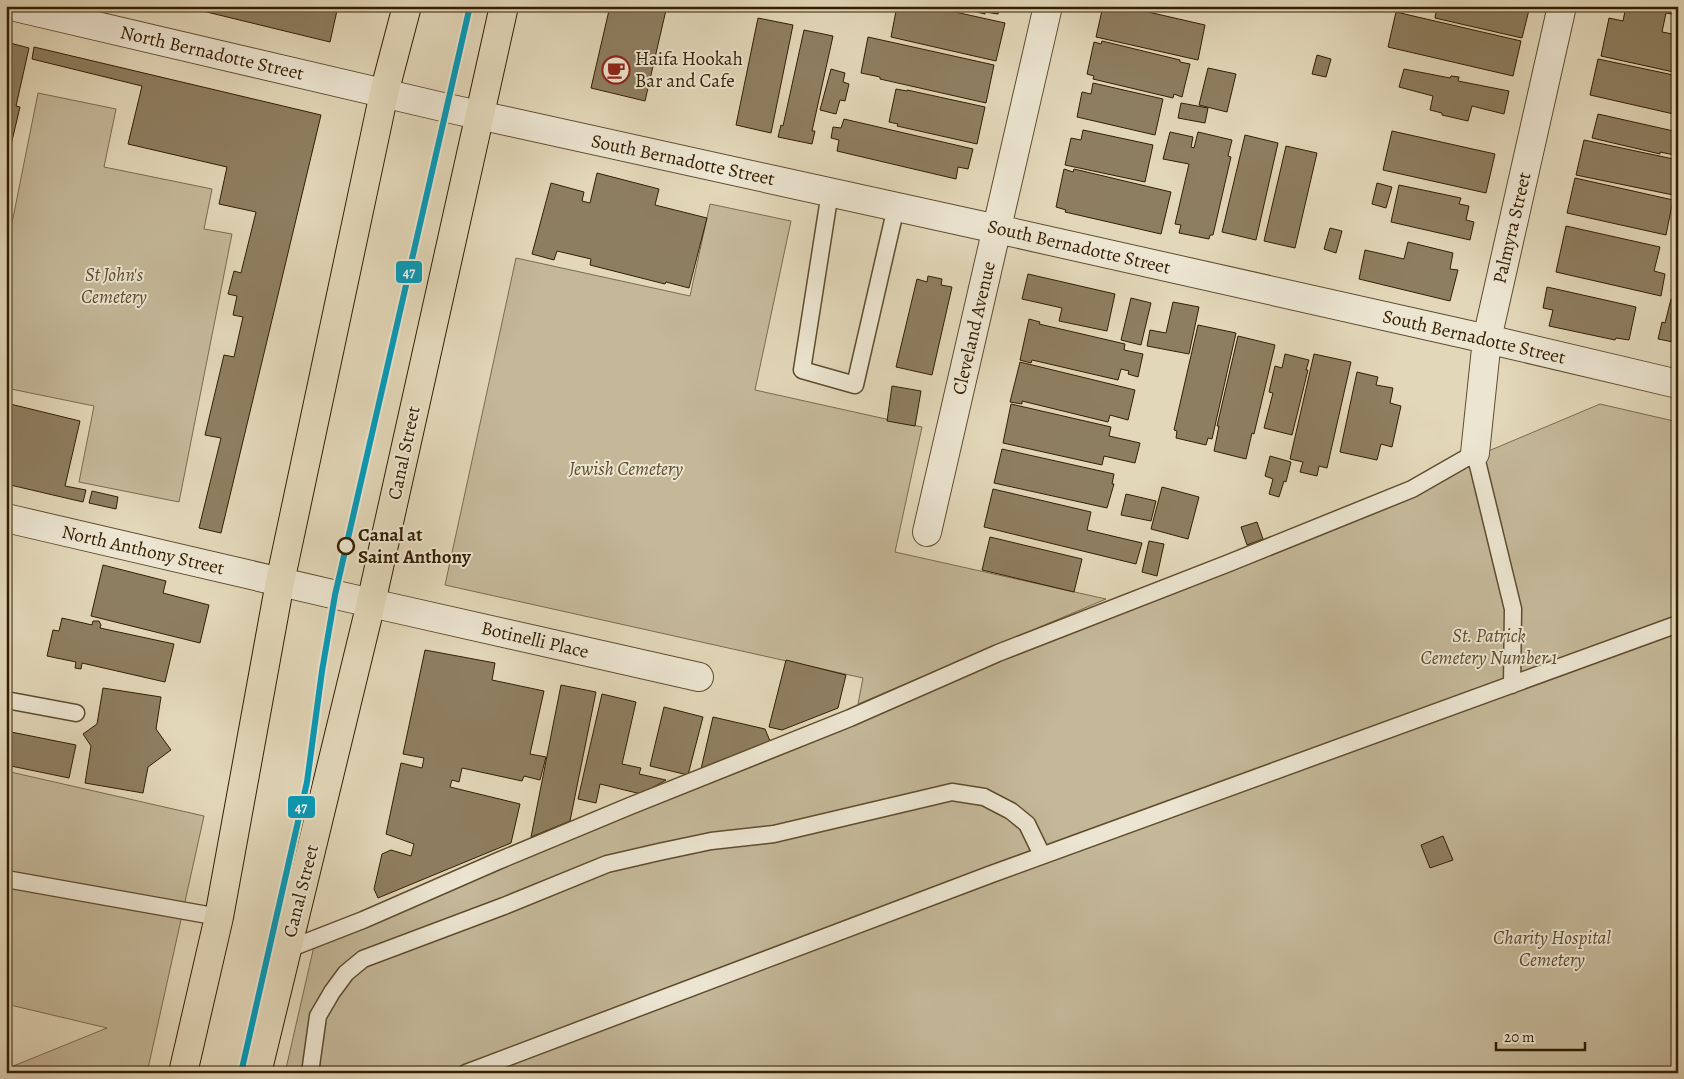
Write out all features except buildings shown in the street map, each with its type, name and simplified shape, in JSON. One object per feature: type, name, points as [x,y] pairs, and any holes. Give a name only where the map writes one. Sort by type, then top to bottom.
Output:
[{"type":"main road","points":[[183,1073],[218,917],[280,582],[384,94],[407,6]]},
{"type":"main road","name":"Canal Street","points":[[257,1073],[371,603],[478,115],[504,6]]},
{"type":"street","name":"North Bernadotte Street","points":[[11,6],[478,115]]},
{"type":"street","name":"Cleveland Avenue","points":[[927,532],[1048,6]]},
{"type":"street","name":"Palmyra Street","points":[[1475,452],[1487,339],[1562,6]]},
{"type":"street","name":"South Bernadotte Street","points":[[478,115],[896,206],[1678,384]]},
{"type":"street","name":"North Anthony Street","points":[[6,518],[371,603]]},
{"type":"street","name":"Botinelli Place","points":[[371,603],[699,677]]},
{"type":"lane","points":[[830,192],[802,370],[855,385],[896,206]]},
{"type":"lane","points":[[286,950],[363,920],[490,864],[630,806],[850,718],[998,653],[1412,489],[1475,452],[1513,609],[1512,685]]},
{"type":"lane","points":[[466,1073],[1042,855],[1678,624]]},
{"type":"lane","points":[[6,700],[76,713]]},
{"type":"lane","points":[[310,1073],[318,1016],[346,973],[363,960],[607,864],[712,841],[774,834],[952,792],[984,797],[1011,811],[1027,824],[1042,855]]},
{"type":"lane","points":[[6,879],[218,917]]},
{"type":"green space","name":"St John's Cemetery","points":[[38,93],[116,109],[104,167],[212,189],[204,229],[232,234],[179,502],[79,482],[94,406],[6,388],[6,253]]},
{"type":"green space","name":"Jewish Cemetery","points":[[710,204],[791,221],[755,390],[922,427],[895,552],[1106,599],[858,704],[863,678],[445,585],[516,258],[690,296]]},
{"type":"green space","name":"St. Patrick Cemetery Number 1","points":[[1600,404],[1678,422],[1678,1073],[285,1073],[314,946]]},
{"type":"green space","points":[[6,771],[204,816],[147,1073],[6,1073],[6,1069],[107,1028],[6,1004]]},
{"type":"transit line","name":"47","points":[[241,1073],[307,782],[322,671],[335,595],[470,6]]},
{"type":"place","name":"Haifa Hookah Bar and Cafe","points":[[616,70]]},
{"type":"place","name":"Canal at Saint Anthony","points":[[346,546]]},
{"type":"park label","name":"Charity Hospital Cemetery","points":[[1552,949]]}]
